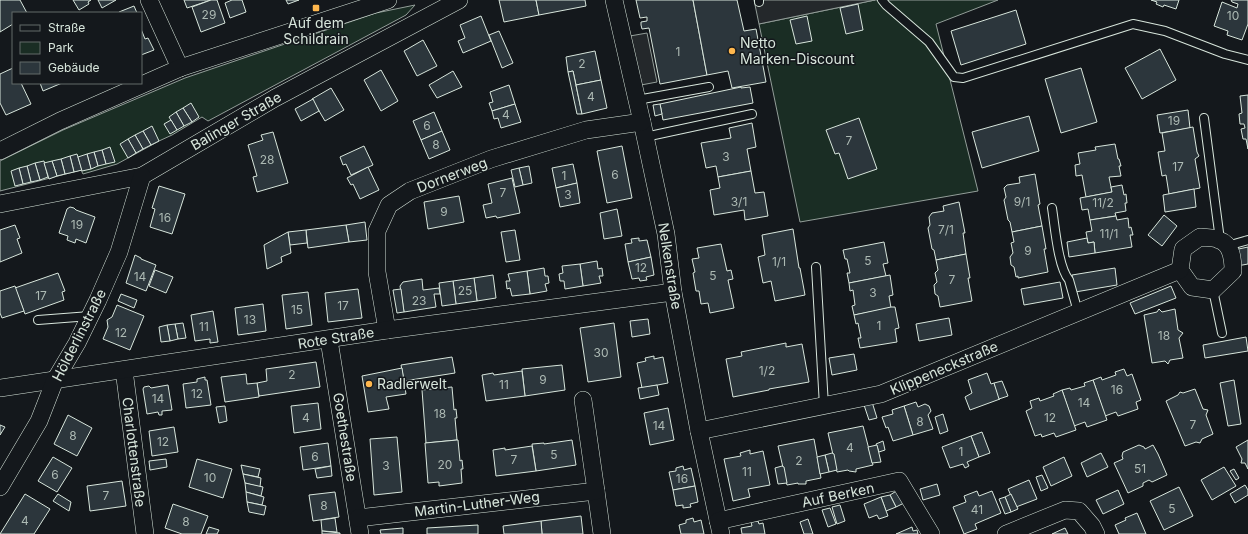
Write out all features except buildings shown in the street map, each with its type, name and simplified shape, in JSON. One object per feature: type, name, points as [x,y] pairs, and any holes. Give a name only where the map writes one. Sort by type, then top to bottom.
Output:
[{"type":"street","points":[[149,0],[180,68]]},
{"type":"street","name":"Balinger Straße","points":[[0,204],[142,176],[275,98],[459,0]]},
{"type":"street","name":"Nelkenstraße","points":[[614,0],[666,234],[673,292],[719,528]]},
{"type":"street","points":[[0,151],[60,121],[180,68],[382,1]]},
{"type":"street","name":"Dornerweg","points":[[388,330],[377,272],[377,232],[389,205],[410,191],[491,160],[586,130],[644,130]]},
{"type":"street","name":"Hölderlinstraße","points":[[0,487],[39,421],[55,380],[78,343],[119,252],[142,176]]},
{"type":"street","points":[[1200,237],[1224,243],[1233,257],[1233,271],[1213,290],[1192,287],[1180,270],[1183,249],[1200,237]]},
{"type":"street","name":"Klippeneckstraße","points":[[699,431],[881,394],[1180,270]]},
{"type":"street","name":"Rote Straße","points":[[0,388],[330,340],[388,330],[673,292]]},
{"type":"street","name":"Goethestraße","points":[[330,340],[359,526]]},
{"type":"street","name":"Charlottenstraße","points":[[124,370],[146,534]]},
{"type":"street","points":[[583,400],[602,534]]},
{"type":"street","name":"Auf Berken","points":[[719,528],[899,481],[931,534]]},
{"type":"street","name":"Martin-Luther-Weg","points":[[359,526],[596,491]]},
{"type":"street","points":[[1006,534],[1065,510],[1079,511],[1094,530]]},
{"type":"lane","points":[[882,0],[886,6],[929,42],[954,77],[963,78],[1133,24],[1166,31],[1225,54],[1248,60]]},
{"type":"lane","points":[[637,100],[709,87]]},
{"type":"lane","points":[[644,130],[752,114]]},
{"type":"lane","points":[[1204,118],[1224,243],[1248,240]]},
{"type":"lane","points":[[1052,208],[1062,267],[1069,280],[1078,312]]},
{"type":"lane","points":[[816,267],[824,406]]},
{"type":"lane","points":[[1213,290],[1222,333]]},
{"type":"lane","points":[[38,320],[90,316]]},
{"type":"green space","points":[[875,0],[998,0],[936,24],[978,191],[800,222],[759,24]]},
{"type":"green space","points":[[415,5],[406,15],[208,121],[202,117],[172,135],[117,164],[83,174],[81,170],[0,191],[0,161],[63,130],[185,78],[376,13]]},
{"type":"shaded area","points":[[754,0],[875,0],[759,24]]},
{"type":"shaded area","points":[[647,33],[657,82],[641,85],[630,36]]},
{"type":"place","name":"Auf dem Schildrain","points":[[316,8]]},
{"type":"place","name":"Netto Marken-Discount","points":[[732,51]]},
{"type":"place","name":"Radlerwelt","points":[[369,384]]}]
